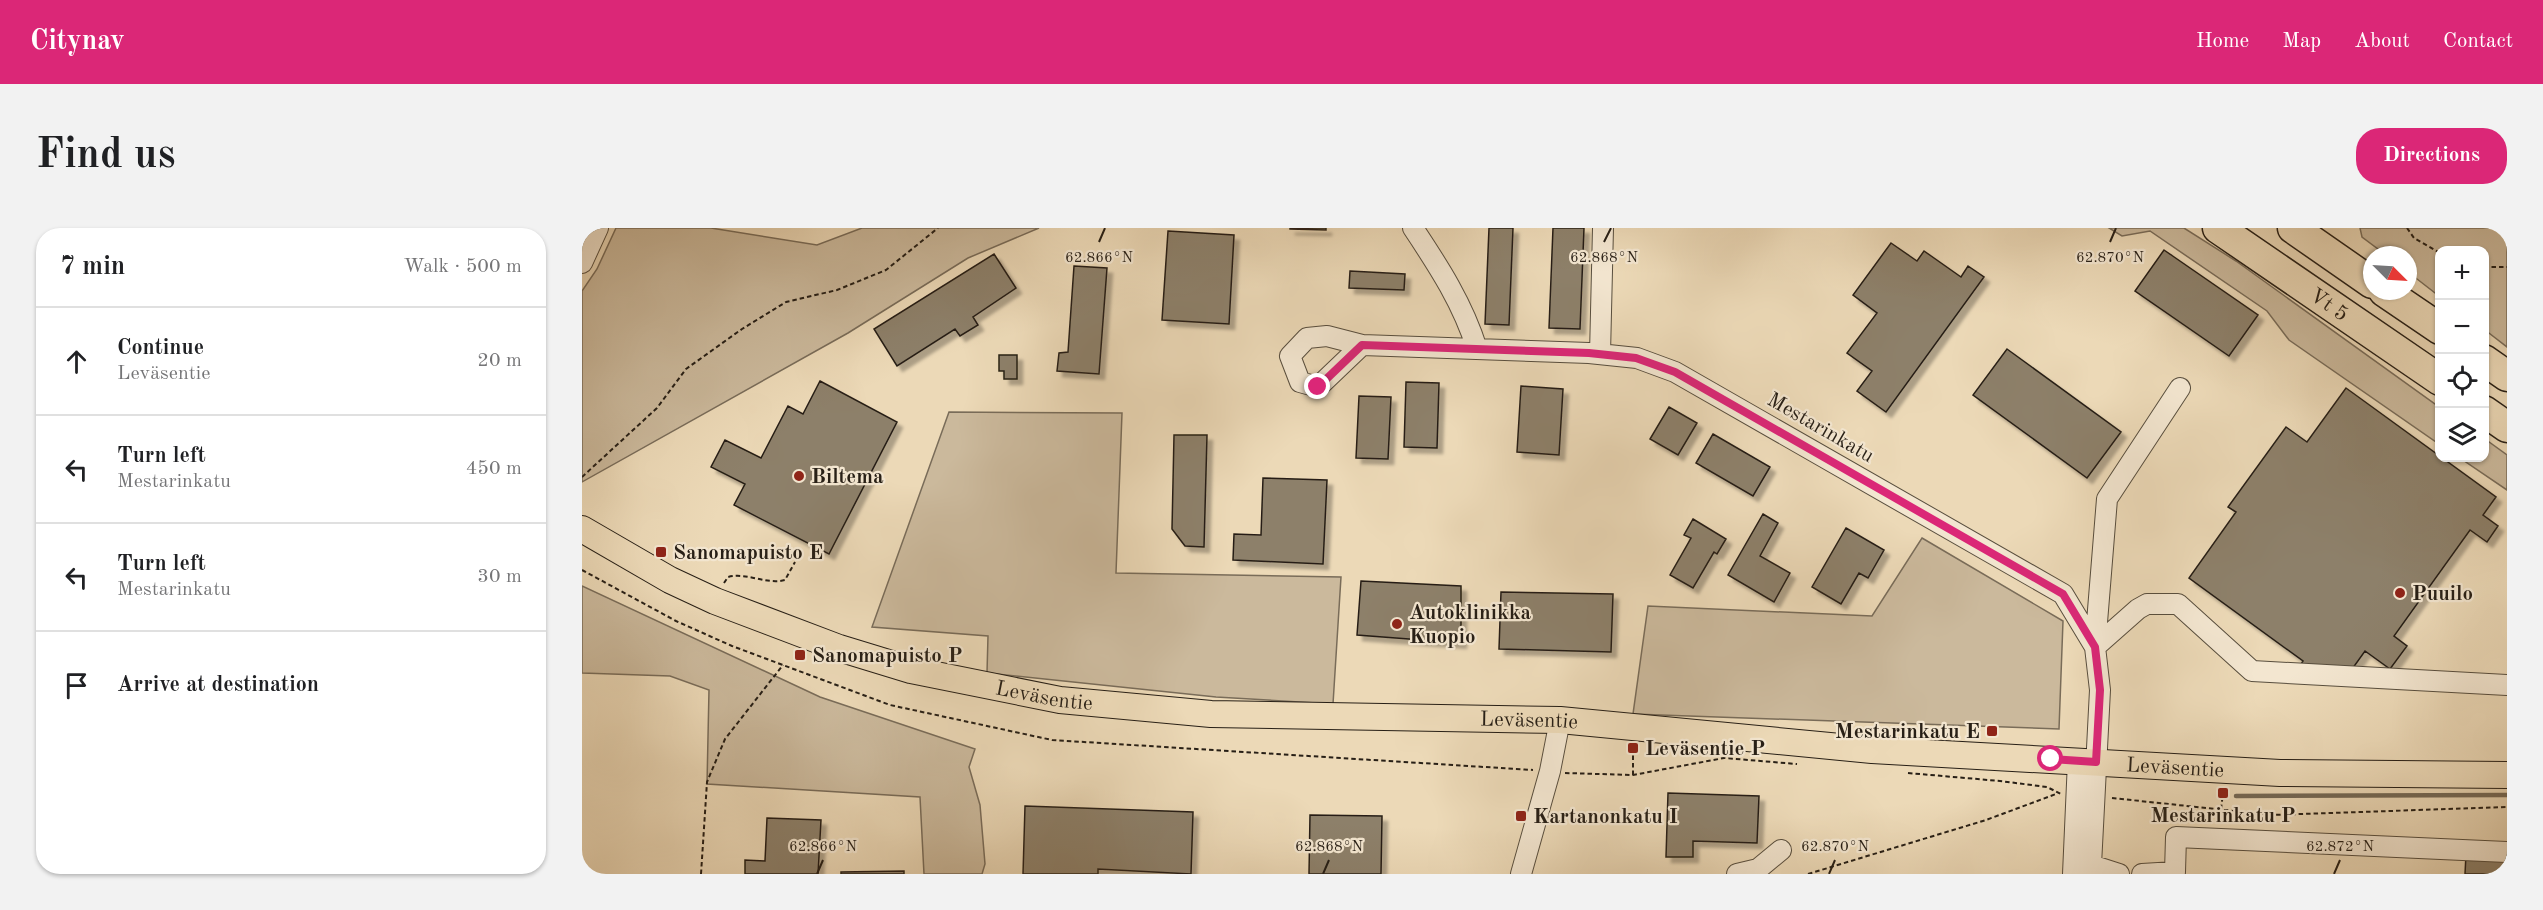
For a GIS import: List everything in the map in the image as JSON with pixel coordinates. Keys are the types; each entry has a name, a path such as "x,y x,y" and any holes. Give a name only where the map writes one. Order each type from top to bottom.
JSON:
{"highway":[{"name":"Vt 5","path":"2218,228 2435,377"},
{"name":"Vt 5","path":"2293,228 2363,277"},
{"path":"2397,300 2435,326"},
{"path":"2489,363 2507,376"},
{"path":"2489,414 2507,427"}],"main road":[{"name":"Leväsentie","path":"582,529 670,580 764,620 911,670 1060,700 1201,714 1560,720 1872,750 2280,773 2507,775"}],"street":[{"path":"582,263 598,228"},
{"path":"1413,228 1446,278 1467,318 1477,349"},
{"path":"1600,354 1603,228"},
{"name":"Mestarinkatu","path":"1362,345 1600,354 1636,358 1675,372 2063,594 2095,647 2100,690 2087,762 2085,796"},
{"path":"2095,647 2107,499 2180,388"},
{"path":"2095,647 2138,609 2147,604 2178,604 2252,671 2507,685"},
{"path":"1521,874 1550,771 1560,720"},
{"path":"2085,796 2088,869 2119,874"},
{"path":"2073,874 2085,796"},
{"path":"2142,874 2175,872 2176,837 2507,852"},
{"path":"1737,874 1758,869 1781,850"}],"path":[{"path":"582,477 657,408 686,369 742,329 786,302 837,290 886,270 938,228"},
{"path":"2407,228 2414,238 2435,251"},
{"path":"2489,267 2507,267"},
{"path":"722,586 728,577 737,574 778,582 785,580 795,562"},
{"path":"582,570 676,621 783,665 890,705 1053,741 1633,775 1724,758 1805,765"},
{"path":"701,874 707,782 725,739 783,665"},
{"path":"1633,748 1633,775"},
{"path":"1908,773 2047,787 2056,794"},
{"path":"2221,809 2223,793"},
{"path":"1808,874 1986,820 2056,794 2272,815 2507,807"}],"shaded area":[{"path":"616,228 711,228 817,245 862,228 1039,228 968,258 848,333 582,482 582,291 597,269"},
{"path":"2109,228 2184,228 2236,261 2435,404 2435,441 2289,340 2267,311 2150,231 2122,236"},
{"path":"2360,228 2507,228 2507,347 2489,333 2489,246 2435,246 2435,293 2417,279 2417,246 2374,246 2362,237"},
{"path":"949,412 1122,413 1116,573 1341,577 1333,704 1216,697 987,673 988,636 872,627"},
{"path":"2489,442 2507,455 2507,490 2466,462 2489,462"},
{"path":"1922,538 2063,621 2059,729 1633,714 1648,606 1872,616"},
{"path":"582,586 820,697 975,749 969,767 980,805 985,864 982,874 924,874 920,797 707,784 709,690 670,676 582,673"}],"building":[{"path":"1326,228 1326,230 1290,229"},
{"path":"1489,228 1513,228 1509,325 1485,324"},
{"path":"1553,228 1584,228 1580,329 1549,328"},
{"path":"1168,231 1234,235 1229,324 1162,320"},
{"path":"1891,243 1917,261 1924,251 1961,277 1968,266 1984,277 1886,412 1857,391 1872,371 1847,353 1877,313 1853,295"},
{"path":"2164,250 2258,315 2229,356 2135,291"},
{"path":"994,254 1016,288 973,317 978,325 960,336 955,329 897,366 874,329"},
{"path":"1074,266 1107,268 1099,374 1057,371 1059,353 1068,352"},
{"path":"1350,271 1405,274 1404,290 1349,288"},
{"path":"2007,349 2121,432 2087,478 1973,395"},
{"path":"999,355 1017,355 1017,379 1004,379 1004,371 999,371"},
{"name":"Biltema","path":"820,381 897,422 829,554 734,505 745,484 711,467 725,440 761,458 788,406 803,414"},
{"path":"1406,382 1439,383 1437,448 1404,447"},
{"path":"1521,386 1563,389 1559,455 1517,452"},
{"path":"2346,388 2435,453 2435,462 2448,462 2496,497 2483,515 2498,526 2487,542 2470,530 2394,636 2407,646 2390,669 2365,651 2350,672 2298,669 2303,661 2189,578 2236,512 2228,507 2286,427 2307,442"},
{"path":"1359,396 1391,397 1388,459 1356,458"},
{"path":"1669,407 1697,423 1678,455 1650,439"},
{"path":"1713,434 1770,467 1753,496 1696,463"},
{"path":"1174,435 1207,435 1204,547 1185,546 1172,529"},
{"path":"1263,478 1327,480 1323,564 1233,560 1234,534 1261,535"},
{"path":"1763,514 1778,523 1760,556 1790,573 1774,602 1728,575"},
{"path":"1693,519 1726,539 1717,554 1714,552 1693,588 1670,575 1691,538 1684,535"},
{"path":"1846,528 1884,550 1868,578 1859,573 1841,604 1812,587"},
{"path":"1361,581 1461,586 1461,643 1357,635"},
{"path":"1501,592 1613,594 1611,652 1499,649"},
{"path":"1668,793 1759,796 1757,843 1693,841 1693,857 1666,857"},
{"path":"1025,806 1193,812 1191,874 1098,869 1098,874 1023,874"},
{"path":"1310,815 1382,816 1381,874 1309,874"},
{"path":"767,818 821,820 818,874 745,874 745,860 765,861"},
{"path":"2466,854 2507,855 2507,874 2465,874"},
{"path":"904,871 904,874 841,874 841,872"}],"waterway":[{"path":"2236,796 2507,795"}],"place":[{"name":"Biltema","path":"799,476"},
{"name":"Sanomapuisto E","path":"661,552"},
{"name":"Puuilo","path":"2400,593"},
{"name":"Autoklinikka Kuopio","path":"1397,624"},
{"name":"Sanomapuisto P","path":"800,655"},
{"name":"Mestarinkatu E","path":"1992,731"},
{"name":"Leväsentie P","path":"1633,748"},
{"name":"Mestarinkatu P","path":"2223,793"},
{"name":"Kartanonkatu I","path":"1521,816"}],"route":[{"path":"1318,387 1362,345 1589,353 1636,358 1675,372 2063,594 2095,647 2100,690 2096,762 2051,759"}]}
